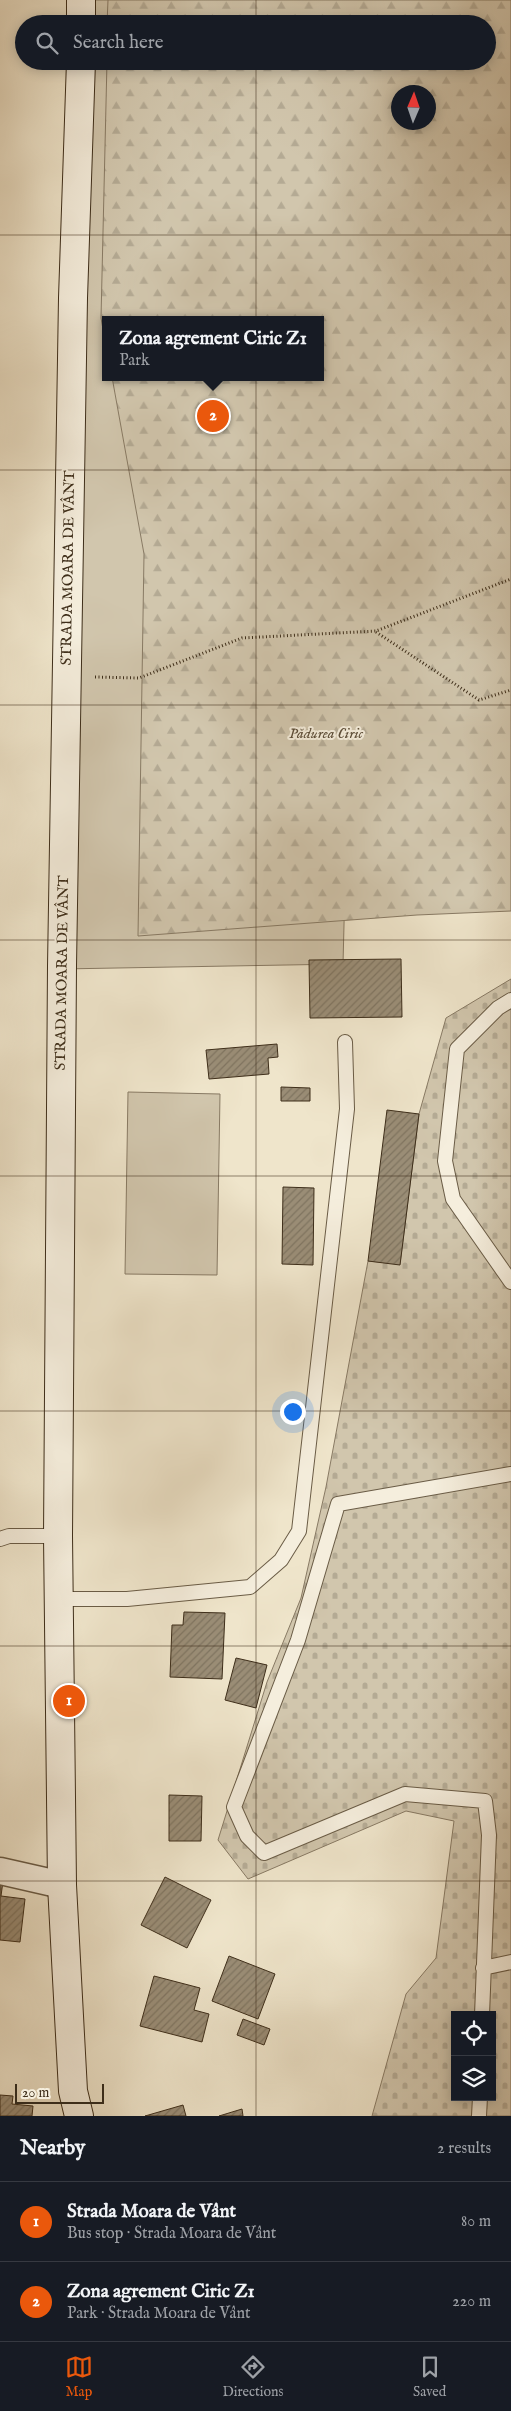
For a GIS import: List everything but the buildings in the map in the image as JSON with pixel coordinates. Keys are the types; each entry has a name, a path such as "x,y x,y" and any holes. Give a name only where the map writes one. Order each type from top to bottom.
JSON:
{"main road":[{"path":"81,15 82,0"},
{"name":"STRADA MOARA DE VÂNT","path":"79,2116 73,2090 62,1884 58,1536 62,966 73,298 81,70"}],"street":[{"path":"0,1871 62,1884"}],"lane":[{"path":"511,1000 498,1008 457,1049 445,1161 453,1199 511,1282"},
{"path":"58,1599 127,1599 250,1587 281,1560 299,1531 347,1109 345,1042"},
{"path":"482,2011 489,1835 485,1801 405,1794 264,1853 247,1836 234,1807 298,1640 338,1504 511,1474"},
{"path":"0,1539 9,1536 58,1536"},
{"path":"483,1968 511,1962"},
{"path":"479,2116 480,2101"}],"path":[{"path":"67,677 138,678 242,638 376,631 511,579"},
{"path":"376,631 479,700 511,690"}],"green space":[{"name":"Pădurea Ciric","path":"81,0 511,0 511,245 359,340 343,964 61,969 80,70 496,70 496,15 81,15"},
{"name":"Pădurea Ciric","path":"108,0 511,0 511,911 417,915 138,936 144,554 113,381 324,381 324,316 102,316 102,324 101,318 107,70 496,70 496,15 107,15"},
{"path":"511,979 511,2116 372,2116 406,1994 436,1958 454,1821 406,1811 248,1879 218,1840 267,1682 301,1598 326,1487 368,1261 400,1264 419,1114 446,1018"},
{"path":"128,1092 220,1094 217,1275 125,1274"}],"place":[{"name":"Zona agrement Ciric Z1","path":"213,416"},
{"name":"Strada Moara de Vânt","path":"69,1701"}]}
